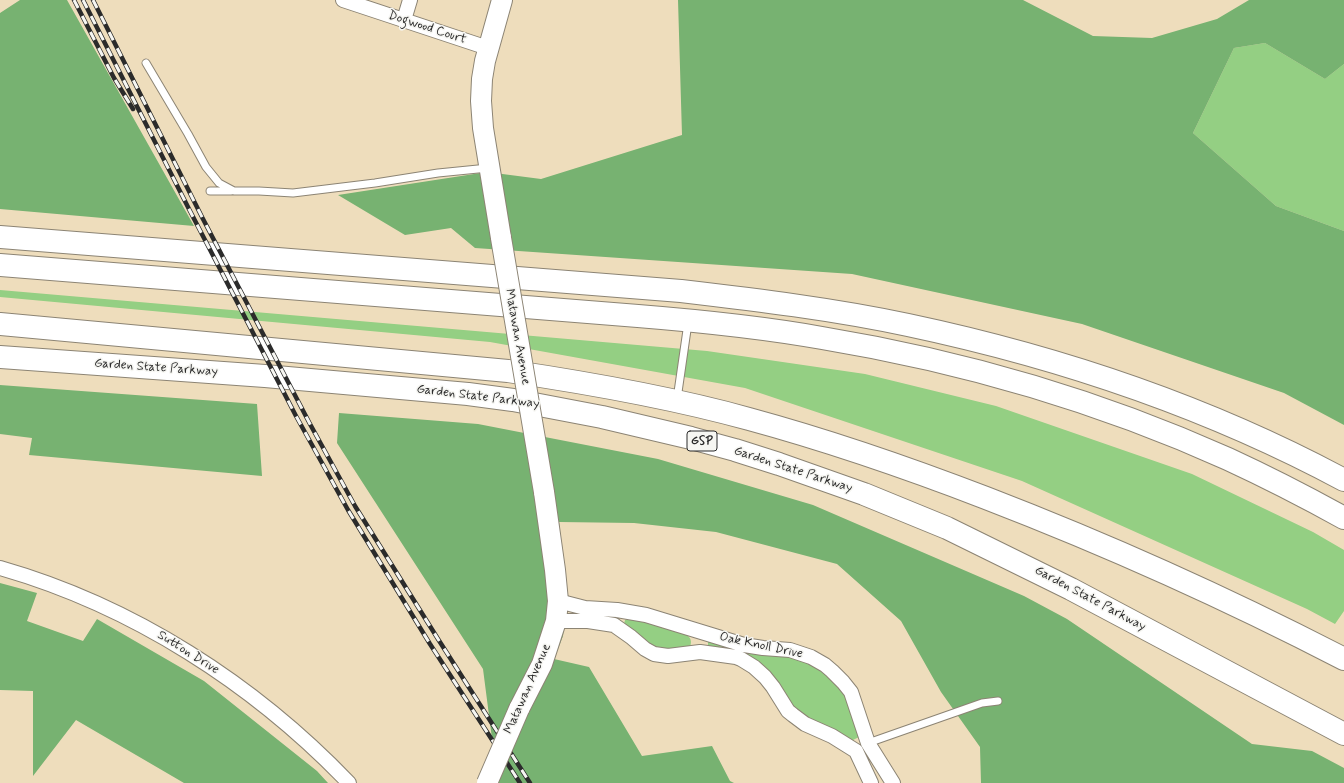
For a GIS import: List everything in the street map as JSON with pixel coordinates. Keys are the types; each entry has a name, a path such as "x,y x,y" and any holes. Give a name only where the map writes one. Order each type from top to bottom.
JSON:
{"highway":[{"path":"0,238 681,291 772,302 863,316 997,346 1127,386 1254,436 1344,480"},
{"path":"0,265 688,320 776,330 847,342 961,367 1022,384 1098,408 1185,440 1270,479 1344,518"},
{"path":"0,324 508,371 598,386 750,419 837,445 1006,506 1171,575 1344,659"},
{"name":"Garden State Parkway","path":"0,357 423,389 476,395 513,400 602,417 735,450 792,468 856,491 947,528 1064,586 1344,734"}],"street":[{"name":"Dogwood Court","path":"343,0 488,48"},
{"path":"404,20 410,0"},
{"name":"Matawan Avenue","path":"487,783 519,709 542,664 556,621 558,601 544,492 482,128 482,79 488,48 502,0"},
{"name":"Sutton Drive","path":"0,568 56,587 110,610 195,656 267,708 302,738 349,783"},
{"name":"Oak Knoll Drive","path":"558,601 584,608 617,610 646,615 701,633 750,646 790,650 811,657 825,665 844,682 851,692 868,742 893,783"},
{"path":"614,625 617,610"},
{"name":"Oak Knoll Drive","path":"556,621 588,621 614,625 631,637 644,649 654,654 668,656 700,652 742,659 765,677 788,711 793,715 805,724 832,736 856,750"},
{"name":"Oak Knoll Drive","path":"700,652 701,633"},
{"path":"868,742 856,750 871,783"}],"lane":[{"path":"146,63 206,167 220,183 234,191"},
{"path":"210,191 293,193 375,183 438,173 489,168"},
{"path":"677,402 688,320"},
{"path":"868,742 982,703 998,701"}],"green space":[{"path":"20,0 67,0 194,226 0,209 0,13"},
{"path":"678,0 1023,0 1093,36 1152,38 1217,19 1249,0 1344,0 1344,64 1325,79 1265,43 1234,48 1193,133 1276,206 1344,231 1344,425 1284,393 1082,324 852,274 475,248 451,228 405,235 338,195 487,172 541,179 682,135"},
{"path":"1265,43 1325,79 1344,64 1344,231 1276,206 1193,133 1234,48"},
{"path":"0,290 707,351 865,374 996,406 1192,474 1313,532 1344,550 1344,611 1335,624 1307,609 1022,481 745,388 490,342 0,297"},
{"path":"0,385 257,404 262,476 29,455 32,438 0,434"},
{"path":"339,413 478,424 658,459 813,505 1024,596 1067,619 1252,744 1312,751 1344,768 1344,783 981,783 980,747 941,692 901,621 837,564 716,532 634,523 559,522 567,593 563,636 554,659 589,667 642,756 712,746 730,781 734,783 480,783 494,754 483,669 337,443"},
{"path":"0,583 37,593 27,621 83,641 97,619 204,681 317,771 328,783 184,783 76,720 33,776 33,691 0,690"},
{"path":"631,617 686,634 691,640 690,647 657,650 624,624 625,620"},
{"path":"712,641 796,657 826,673 845,696 860,734 859,737 853,740 849,739 797,714 776,679 708,648 708,642"}],"railway":[{"path":"74,0 114,78 133,109"},
{"path":"83,0 296,416 348,510 430,644 520,783"},
{"path":"93,0 203,219 310,424 355,506 530,783"}]}
